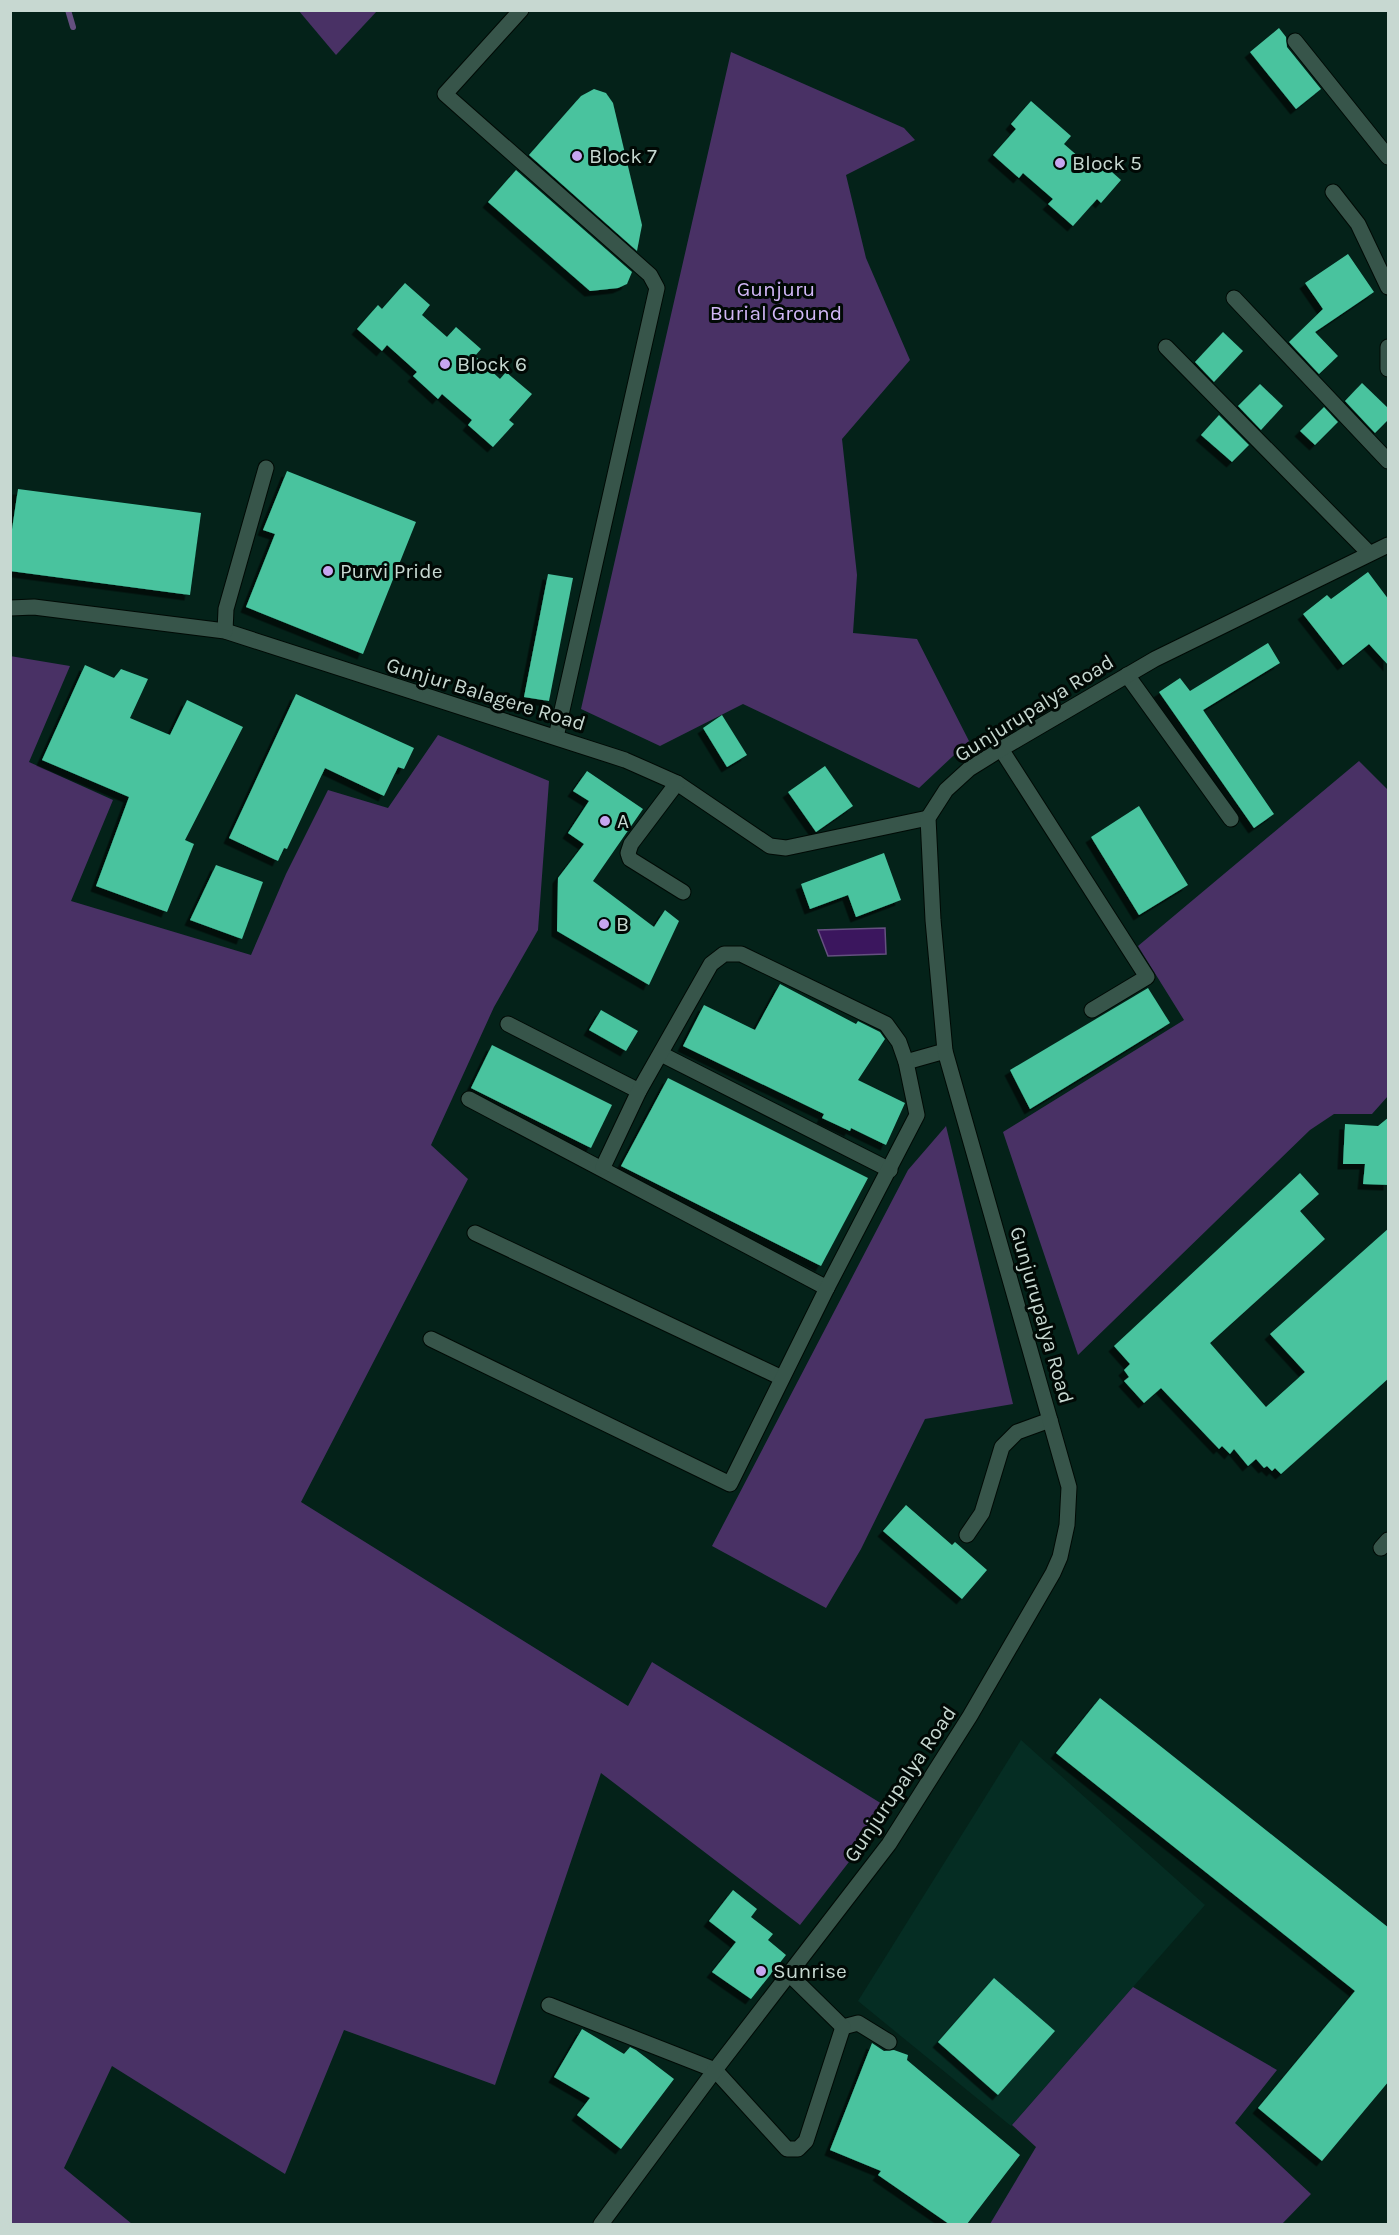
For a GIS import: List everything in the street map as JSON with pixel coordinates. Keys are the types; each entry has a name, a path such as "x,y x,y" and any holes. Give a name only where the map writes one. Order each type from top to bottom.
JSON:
{"street":[{"path":"521,10 445,94 650,275 657,288 556,737"},
{"path":"1295,41 1389,157"},
{"path":"1333,192 1358,224 1389,287"},
{"path":"1234,298 1389,461"},
{"path":"1166,347 1369,553"},
{"path":"1389,347 1389,369"},
{"path":"225,631 226,609 266,468"},
{"name":"Gunjurupalya Road","path":"602,2224 715,2070 889,1844 970,1716 1060,1557 1067,1525 1069,1487 945,1051 933,920 928,818 946,790 969,768 1001,749 1126,675 1389,545"},
{"name":"Gunjur Balagere Road","path":"10,608 34,608 225,631 625,760 676,783 770,846 786,848 928,818"},
{"path":"1126,675 1231,819"},
{"path":"1001,749 1147,977 1092,1010"},
{"path":"676,783 631,844 628,853 630,859 683,892"},
{"path":"430,1339 730,1484 827,1288 917,1115 906,1062 899,1042 886,1024 741,954 724,954 711,963 639,1091 603,1167"},
{"path":"508,1024 639,1091"},
{"path":"906,1062 945,1051"},
{"path":"661,1054 890,1170"},
{"path":"469,1099 603,1167 827,1288"},
{"path":"475,1233 782,1378"},
{"path":"967,1535 982,1513 1002,1447 1017,1432 1050,1420"},
{"path":"789,1974 843,2027"},
{"path":"549,2005 715,2070 787,2149 798,2149 806,2141 843,2027"},
{"path":"843,2027 858,2023 889,2042"}],"shaded area":[{"path":"885,928 886,954 828,956 818,930"},
{"path":"1021,1740 1205,1905 1011,2126 858,2001"}],"green space":[{"path":"299,11 377,11 336,55"},
{"name":"Gunjuru Burial Ground","path":"731,52 904,128 915,140 846,175 866,258 910,360 842,439 857,575 853,633 917,639 969,741 919,788 743,704 660,746 581,709"},
{"path":"10,656 70,666 29,762 113,800 71,901 251,955 286,874 328,790 388,808 438,735 549,781 538,930 494,1007 431,1145 468,1179 301,1502 628,1706 652,1662 887,1807 873,1831 800,1925 601,1773 495,2085 344,2030 285,2174 112,2066 64,2168 132,2224 11,2224"},
{"path":"1359,761 1388,790 1388,1096 1372,1114 1334,1114 1310,1130 1078,1355 1003,1132 1184,1020 1138,946"},
{"path":"946,1126 1013,1404 925,1419 861,1549 826,1608 712,1546 908,1170"},
{"path":"1133,1987 1277,2070 1235,2123 1311,2194 1282,2224 990,2224 1036,2147 1012,2125"}],"building":[{"path":"1279,28 1286,37 1287,47 1321,89 1296,109 1250,52"},
{"path":"594,89 606,93 613,103 642,225 637,251 529,155 581,96"},
{"name":"Block 5","path":"1031,101 1071,136 1064,144 1088,165 1095,157 1121,180 1101,203 1097,199 1073,226 1048,204 1053,199 1023,173 1019,178 993,155 1016,129 1011,124"},
{"path":"516,170 632,272 627,284 618,288 590,291 488,202"},
{"path":"1348,254 1374,292 1315,332 1338,356 1319,374 1289,342 1323,309 1305,283"},
{"name":"Block 6","path":"405,283 430,305 422,315 447,337 456,327 481,349 475,356 500,379 506,372 532,394 509,420 514,424 493,447 468,425 472,420 442,394 438,399 413,376 417,372 387,345 382,351 357,329 378,305 382,309"},
{"path":"1223,332 1243,351 1214,382 1195,362"},
{"path":"1362,383 1389,409 1389,419 1375,433 1345,401"},
{"path":"1260,384 1283,406 1261,430 1238,406"},
{"path":"1324,407 1338,422 1315,445 1300,431"},
{"path":"1219,415 1249,445 1232,462 1201,435"},
{"name":"Purvi Pride","path":"287,471 416,522 363,654 246,607 275,534 263,530"},
{"path":"18,489 201,513 190,595 10,571 10,543"},
{"path":"1368,572 1389,600 1389,666 1369,644 1343,665 1303,614 1327,595 1331,599"},
{"path":"548,574 573,578 549,701 524,697"},
{"path":"1268,643 1280,663 1203,710 1274,814 1254,828 1159,692 1180,678 1190,691"},
{"path":"85,665 114,678 121,669 148,679 130,718 170,735 187,700 243,727 185,840 194,844 167,912 96,886 129,797 42,760"},
{"path":"296,694 414,748 404,769 398,767 384,796 325,768 287,849 284,848 278,861 229,838"},
{"path":"722,715 747,755 727,767 703,728"},
{"path":"825,766 853,806 816,832 788,792"},
{"name":"B","path":"587,771 643,809 593,881 654,927 665,910 679,921 649,985 557,931 558,878 584,844 568,833 589,801 573,791"},
{"path":"1139,806 1188,885 1139,915 1091,837"},
{"path":"884,853 901,900 856,917 848,895 810,909 801,884"},
{"path":"216,865 263,882 242,939 190,920"},
{"path":"780,984 856,1024 858,1021 880,1032 885,1039 858,1080 905,1103 886,1145 851,1128 850,1131 822,1118 824,1114 683,1046 704,1005 755,1030"},
{"path":"1148,988 1170,1023 1030,1109 1010,1070"},
{"path":"601,1010 638,1031 626,1051 589,1030"},
{"path":"492,1045 612,1105 591,1148 471,1088"},
{"path":"668,1078 868,1178 821,1266 621,1166"},
{"path":"1389,1117 1389,1185 1363,1184 1365,1164 1343,1164 1345,1124 1378,1126"},
{"path":"1300,1173 1319,1194 1300,1211 1325,1239 1210,1343 1266,1407 1305,1372 1270,1334 1389,1228 1389,1378 1281,1474 1275,1468 1272,1471 1267,1466 1264,1468 1256,1459 1248,1466 1234,1449 1230,1454 1222,1446 1219,1449 1161,1388 1144,1403 1124,1381 1129,1377 1124,1370 1130,1364 1114,1346"},
{"path":"906,1505 952,1545 955,1542 987,1570 962,1599 883,1531"},
{"path":"1100,1698 1389,1928 1389,2081 1322,2161 1258,2108 1355,1991 1056,1753"},
{"path":"733,1890 757,1909 751,1917 773,1934 768,1940 786,1955 751,1999 712,1972 736,1942 709,1921"},
{"path":"994,1978 1055,2031 998,2095 938,2042"},
{"path":"582,2029 624,2054 630,2047 636,2050 674,2079 621,2149 577,2115 590,2098 554,2077"},
{"path":"872,2043 884,2051 894,2050 908,2055 907,2060 1020,2155 967,2224 949,2224 878,2175 881,2171 830,2150"}],"waterway":[{"path":"68,10 73,27"}],"place":[{"name":"Block 7","path":"577,156"},
{"name":"Block 5","path":"1060,163"},
{"name":"Block 6","path":"445,364"},
{"name":"Purvi Pride","path":"328,571"},
{"name":"A","path":"605,821"},
{"name":"B","path":"604,924"},
{"name":"Sunrise","path":"761,1971"}]}
